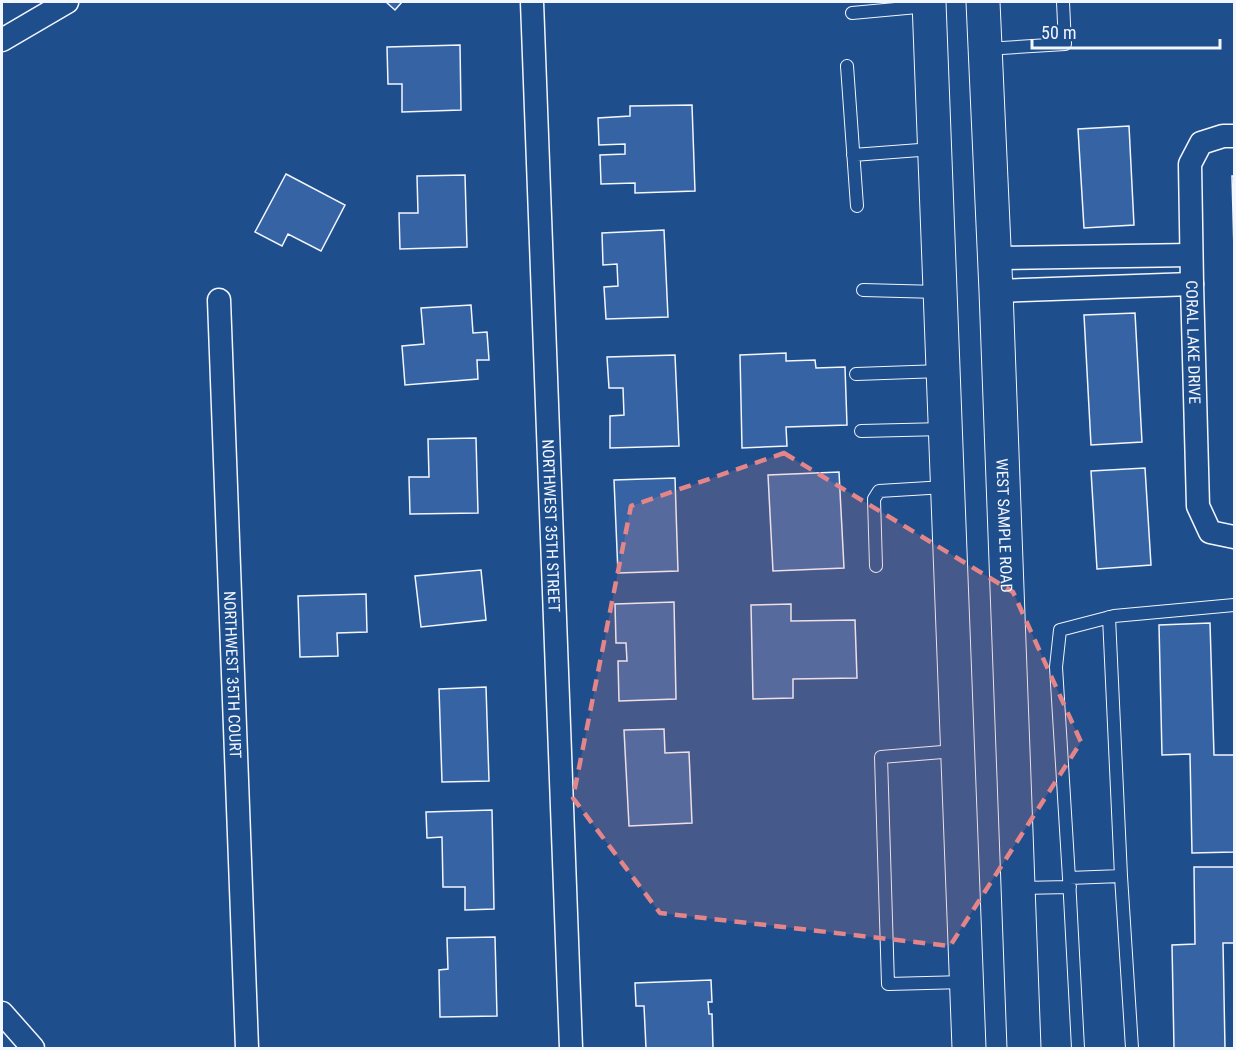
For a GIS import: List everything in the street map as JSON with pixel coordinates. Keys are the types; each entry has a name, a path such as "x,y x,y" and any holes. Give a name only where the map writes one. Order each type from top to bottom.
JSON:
{"main road":[{"name":"WEST SAMPLE ROAD","path":"983,2 1024,1048"},
{"path":"929,4 969,1048"}],"street":[{"path":"2,40 67,2"},
{"name":"NORTHWEST 35TH STREET","path":"532,2 571,1048"},
{"path":"1192,284 1190,164 1201,143 1223,136 1234,136"},
{"path":"994,258 1191,255"},
{"name":"CORAL LAKE DRIVE","path":"996,291 1192,284 1198,506 1210,532 1234,537"},
{"name":"NORTHWEST 35TH COURT","path":"219,300 247,1048"},
{"path":"2,1013 33,1048"}],"lane":[{"path":"986,49 1065,44 1063,2"},
{"path":"852,13 929,4"},
{"path":"847,66 857,206"},
{"path":"853,155 934,149"},
{"path":"863,290 939,292"},
{"path":"856,374 942,371"},
{"path":"861,431 945,429"},
{"path":"876,566 874,500 879,491 946,487"},
{"path":"1078,1048 1056,667 1060,630 1110,617 1234,605"},
{"path":"1110,617 1120,876 1132,1048"},
{"path":"957,751 881,757 888,984 967,982"},
{"path":"1018,888 1120,876"}],"highlighted area":[{"path":"784,453 1013,592 1081,742 950,946 660,913 573,798 631,506"}],"building":[{"path":"386,2 402,2 395,10"},
{"path":"460,45 461,110 402,112 402,84 388,84 387,47"},
{"path":"692,105 695,191 635,193 635,183 601,184 600,155 625,154 625,144 599,145 598,118 630,116 630,106"},
{"path":"1129,126 1134,225 1084,228 1078,129"},
{"path":"286,174 345,205 321,251 288,234 282,246 255,232"},
{"path":"465,175 467,247 400,249 399,213 418,213 417,176"},
{"path":"1232,176 1234,176 1234,250"},
{"path":"664,230 668,317 606,319 604,287 618,286 617,264 603,265 602,233"},
{"path":"471,305 473,333 487,332 489,360 477,360 478,379 405,385 402,346 424,344 421,308"},
{"path":"1135,313 1142,442 1091,445 1084,315"},
{"path":"786,353 786,361 815,360 816,368 845,367 847,425 786,427 787,446 742,448 740,355"},
{"path":"675,355 679,446 610,448 610,416 624,415 623,388 609,388 607,357"},
{"path":"476,438 478,513 410,514 409,477 429,477 428,439"},
{"path":"1145,468 1151,565 1097,569 1091,471"},
{"path":"839,472 844,568 773,571 768,475"},
{"path":"675,478 678,571 618,573 614,480"},
{"path":"481,570 486,620 421,627 415,576"},
{"path":"366,594 367,632 337,633 338,656 300,657 298,596"},
{"path":"674,602 676,699 619,701 618,661 627,661 626,643 616,643 615,604"},
{"path":"791,604 791,621 855,620 857,678 793,679 793,698 753,699 751,605"},
{"path":"1210,623 1214,755 1234,755 1234,852 1192,853 1190,754 1162,755 1159,625"},
{"path":"486,687 489,781 442,782 439,689"},
{"path":"664,729 665,753 689,752 692,823 629,826 624,730"},
{"path":"492,810 494,909 465,910 465,887 443,887 442,837 427,838 426,812"},
{"path":"1194,867 1234,867 1234,943 1223,943 1225,1048 1174,1048 1172,945 1195,944"},
{"path":"495,937 497,1016 440,1017 439,970 448,969 447,938"},
{"path":"711,980 712,1002 708,1002 709,1014 712,1014 713,1048 646,1048 644,1006 636,1006 635,983"}]}
